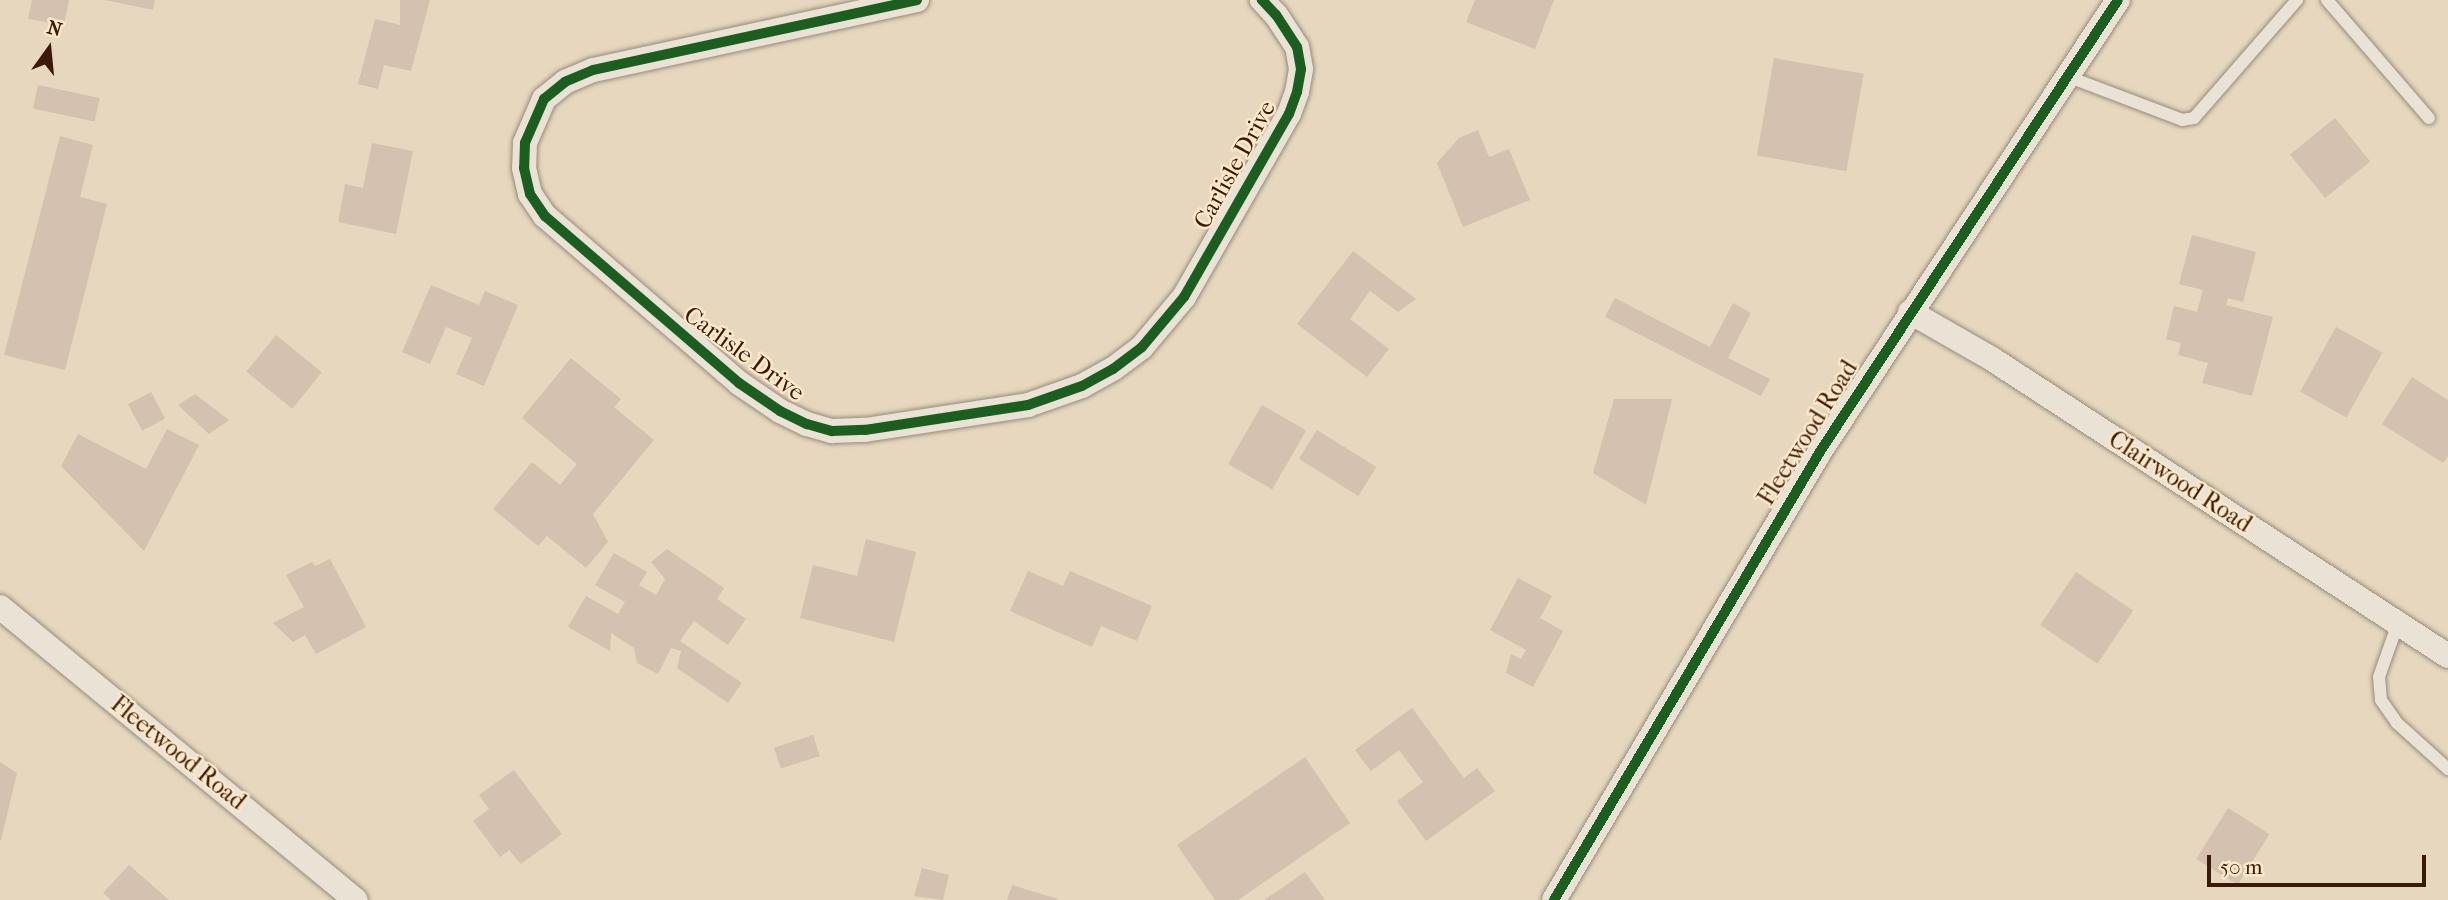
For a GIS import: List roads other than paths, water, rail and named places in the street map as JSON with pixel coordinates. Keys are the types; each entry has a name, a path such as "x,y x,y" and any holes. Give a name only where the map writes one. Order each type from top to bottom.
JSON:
{"street":[{"name":"Carlisle Drive","path":"917,0 883,3 593,70 565,82 544,99 525,143 524,168 530,194 545,216 739,383 780,411 807,424 832,431 865,430 1028,405 1082,386 1113,369 1142,347 1184,297 1283,125 1297,92 1301,69 1297,47 1276,15 1262,0"},
{"name":"Fleetwood Road","path":"1554,900 1608,803 1814,461 1910,312 2119,0"},
{"name":"Clairwood Road","path":"1910,312 1992,359 2448,656"},
{"name":"Fleetwood Road","path":"0,607 356,900"}],"lane":[{"path":"2069,77 2182,120 2194,118 2297,0"},
{"path":"2327,0 2429,118"},
{"path":"2398,623 2379,677 2381,699 2397,723 2448,769"}]}
